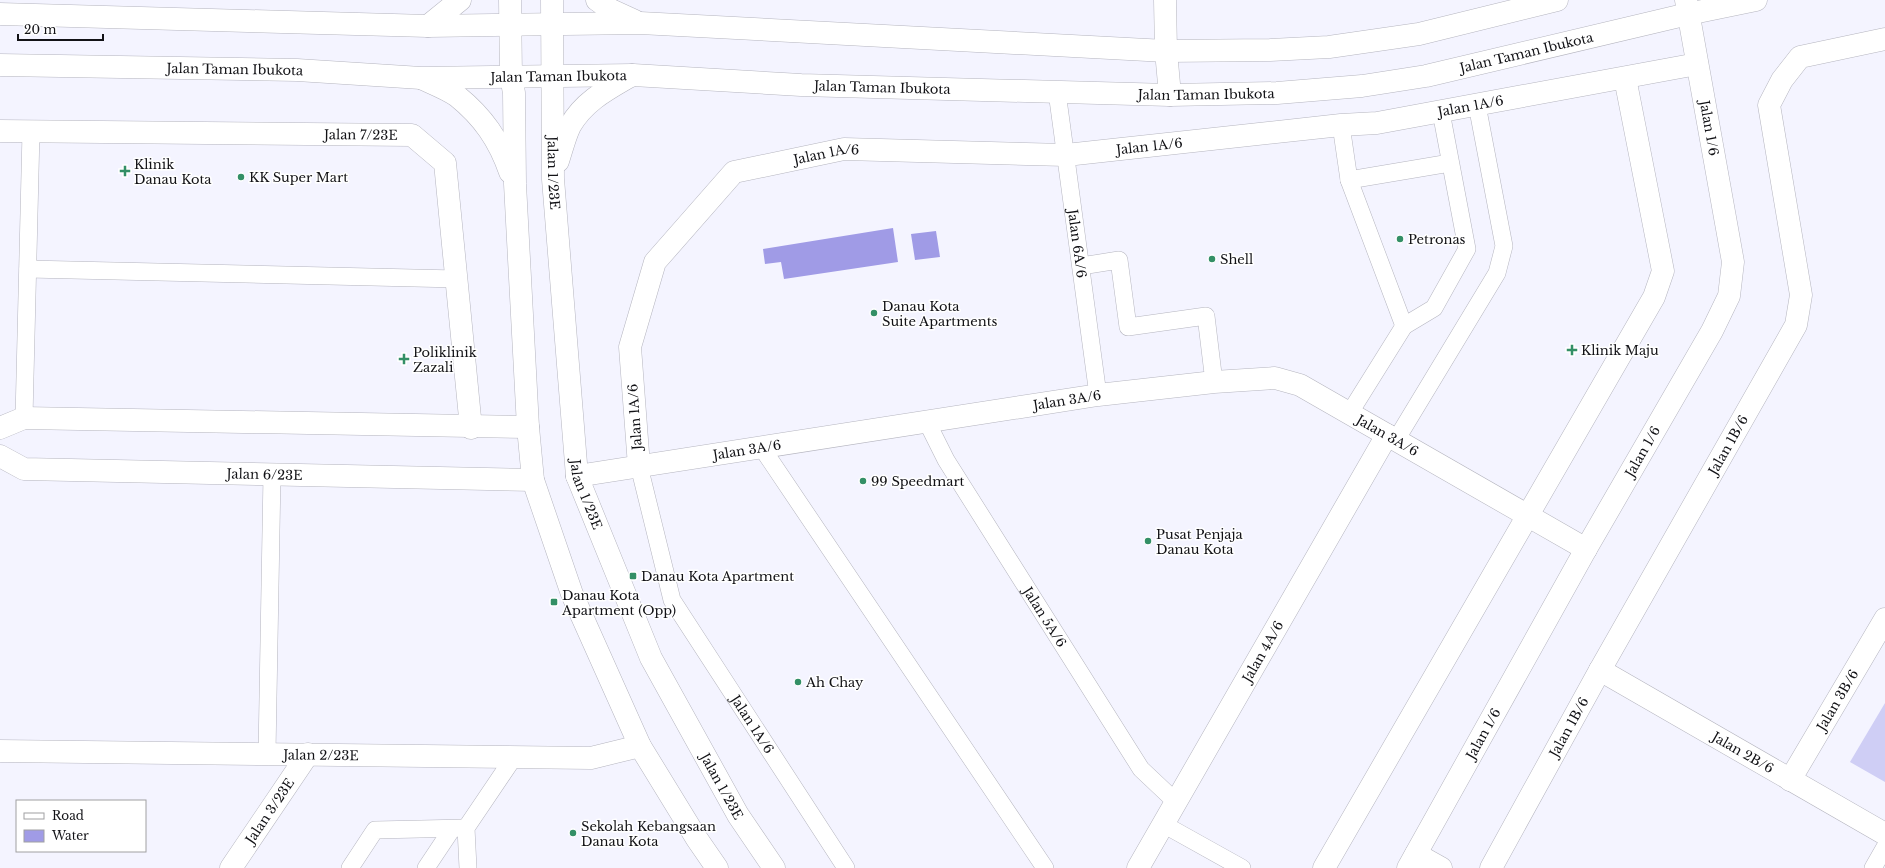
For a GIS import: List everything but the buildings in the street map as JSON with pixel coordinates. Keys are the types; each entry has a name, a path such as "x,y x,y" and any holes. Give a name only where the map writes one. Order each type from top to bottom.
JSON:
{"street":[{"path":"428,26 460,0"},
{"path":"510,0 510,76 514,93 514,184 528,428 533,480 572,594 640,746 697,839 717,868"},
{"name":"Jalan 1/23E","path":"552,0 553,179 577,476 650,658 738,815 774,868"},
{"path":"596,0 624,18 640,23"},
{"path":"1165,0 1166,51 1170,95"},
{"path":"0,14 428,26 640,23 1166,51 1270,50 1329,47 1419,34 1557,0"},
{"name":"Jalan Taman Ibukota","path":"0,64 297,70 421,78 633,75 801,85 1170,95 1277,93 1377,84 1426,76 1687,7 1756,0"},
{"name":"Jalan 1/6","path":"1412,861 1586,549 1712,331 1729,296 1733,262 1687,7"},
{"name":"Jalan 1B/6","path":"1491,868 1600,670 1796,325 1801,295 1769,105 1782,80 1800,57 1875,41"},
{"name":"Jalan 1A/6","path":"639,466 630,347 655,262 734,172 844,149 1066,155 1341,125 1377,123 1697,64"},
{"path":"553,179 570,126 583,107 598,95 633,75"},
{"path":"421,78 456,96 475,113 492,132 502,149 514,184"},
{"path":"1324,868 1654,297 1662,270 1625,78"},
{"name":"Jalan 7/23E","path":"0,131 412,135 445,163 471,428"},
{"name":"Jalan 3A/6","path":"577,476 1098,395 1214,382 1274,378 1300,385 1586,549"},
{"path":"0,428 24,418 528,428"},
{"name":"Jalan 4A/6","path":"1138,868 1392,438"},
{"name":"Jalan 6/23E","path":"0,456 24,469 533,480"},
{"name":"Jalan 3B/6","path":"1790,780 1885,620"},
{"name":"Jalan 2B/6","path":"1600,670 1885,834"},
{"name":"Jalan 2/23E","path":"0,750 591,758 640,746"},
{"name":"Jalan 3/23E","path":"231,868 308,754"},
{"path":"1412,861 1441,868"}],"lane":[{"name":"Jalan 6A/6","path":"1057,92 1098,395"},
{"path":"1392,438 1497,272 1504,246 1477,105"},
{"path":"1350,414 1404,326 1434,308 1467,249 1441,112"},
{"path":"1341,125 1349,180 1404,326"},
{"path":"24,418 31,132"},
{"path":"1349,180 1450,164"},
{"path":"1081,266 1119,260 1128,327 1206,316 1214,382"},
{"path":"28,269 457,279"},
{"name":"Jalan 5A/6","path":"926,422 946,460 1141,769 1176,802"},
{"path":"762,448 1045,868"},
{"name":"Jalan 1A/6","path":"639,466 672,600 846,868"},
{"path":"268,753 272,475"},
{"path":"426,868 459,829 514,757"},
{"path":"1163,824 1242,868"},
{"path":"350,868 375,830 459,829"},
{"path":"459,829 468,868"},
{"path":"1873,868 1885,847"}],"shaded area":[{"path":"1885,703 1885,782 1850,762"}],"water":[{"path":"893,228 898,262 784,279 781,262 765,264 763,249"},
{"path":"936,231 940,257 915,260 911,234"}],"place":[{"name":"Klinik Danau Kota","path":"125,171"},
{"name":"KK Super Mart","path":"241,177"},
{"name":"Petronas","path":"1400,239"},
{"name":"Shell","path":"1212,259"},
{"name":"Danau Kota Suite Apartments","path":"874,313"},
{"name":"Klinik Maju","path":"1572,350"},
{"name":"Poliklinik Zazali","path":"404,359"},
{"name":"99 Speedmart","path":"863,481"},
{"name":"Pusat Penjaja Danau Kota","path":"1148,541"},
{"name":"Danau Kota Apartment","path":"633,576"},
{"name":"Danau Kota Apartment (Opp)","path":"554,602"},
{"name":"Ah Chay","path":"798,682"},
{"name":"Sekolah Kebangsaan Danau Kota","path":"573,833"}]}
